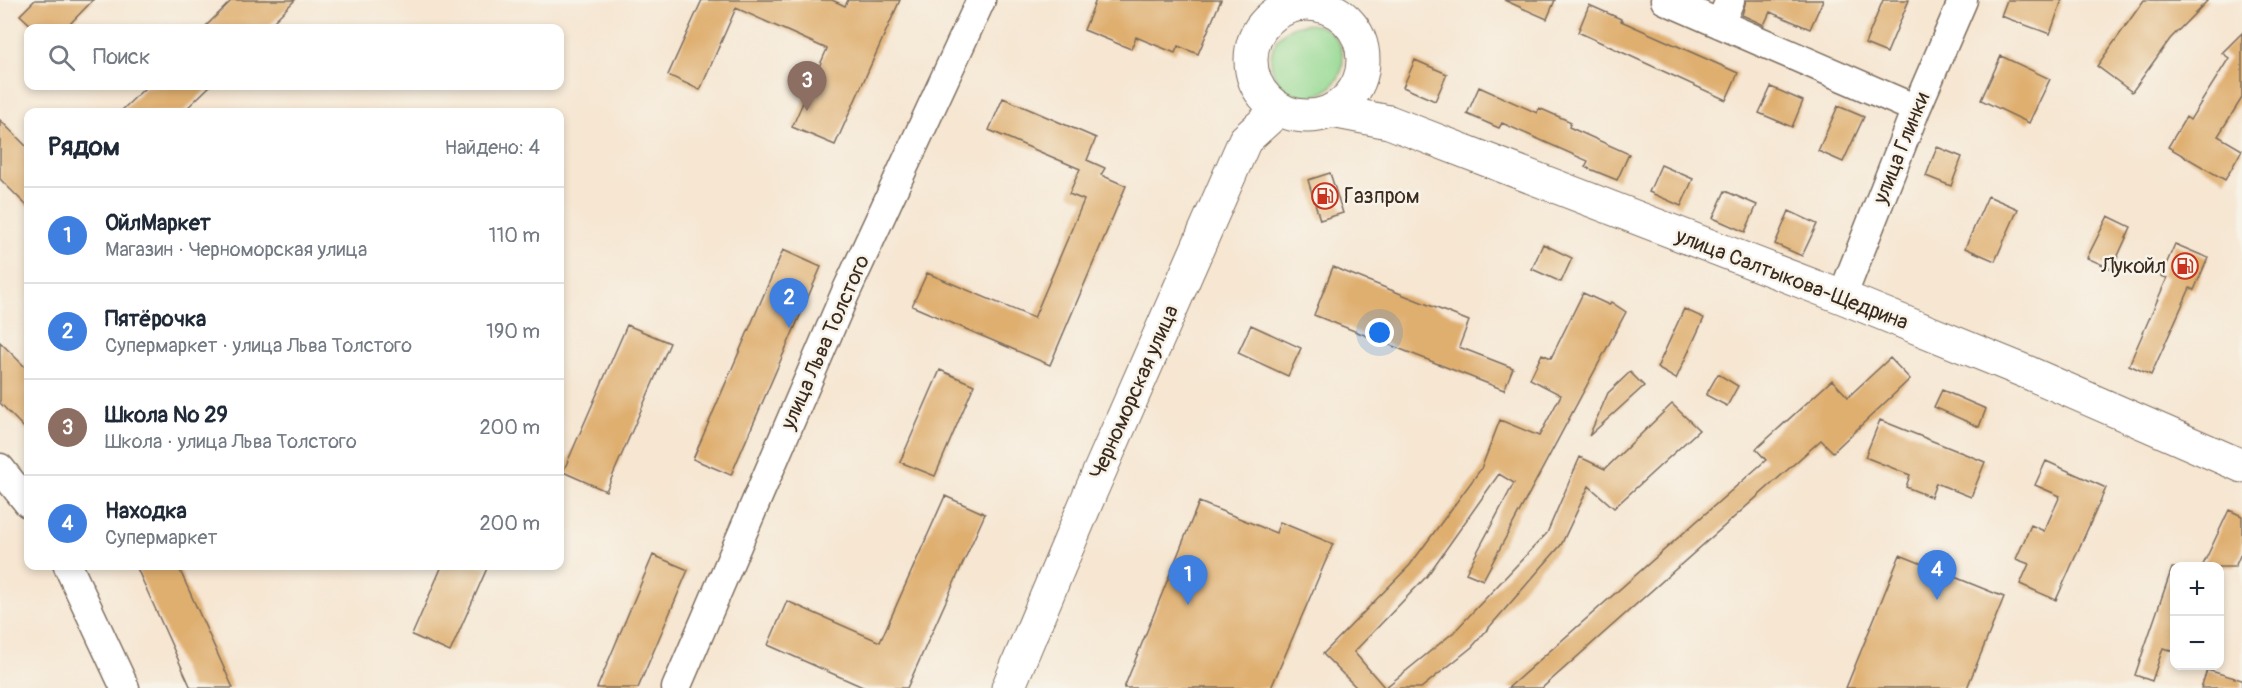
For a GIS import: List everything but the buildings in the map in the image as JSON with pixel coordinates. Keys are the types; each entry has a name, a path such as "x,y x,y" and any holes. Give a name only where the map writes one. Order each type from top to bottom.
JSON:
{"main road":[{"path":"1245,140 1251,61 1253,43 1262,27 1280,7 1308,3 1339,7 1361,41 1364,58 1362,75 1356,90 1332,111 1314,116 1296,115 1278,108 1264,96 1254,80 1251,61"},
{"path":"1362,75 1389,122"},
{"name":"Черноморская улица","path":"1008,688 1113,438 1245,140 1278,108"},
{"name":"улица Салтыкова-Щедрина","path":"1332,111 1389,122 1842,297 2029,373 2242,466"}],"street":[{"name":"улица Льва Толстого","path":"676,688 845,294 981,0"},
{"path":"1665,0 1725,12 1916,109"},
{"name":"улица Глинки","path":"1842,297 1916,109 1963,0"},
{"path":"0,468 24,498"},
{"path":"70,570 125,688"}],"green space":[{"path":"1314,24 1333,34 1341,46 1343,60 1341,74 1333,86 1321,94 1300,96 1281,86 1273,74 1271,53 1281,34 1293,26"}],"place":[{"name":"Школа № 29","path":"807,111"},
{"name":"Газпром","path":"1325,196"},
{"name":"Лукойл","path":"2185,266"},
{"name":"Пятёрочка","path":"789,328"},
{"name":"Находка","path":"1937,600"},
{"name":"ОйлМаркет","path":"1188,605"}]}
